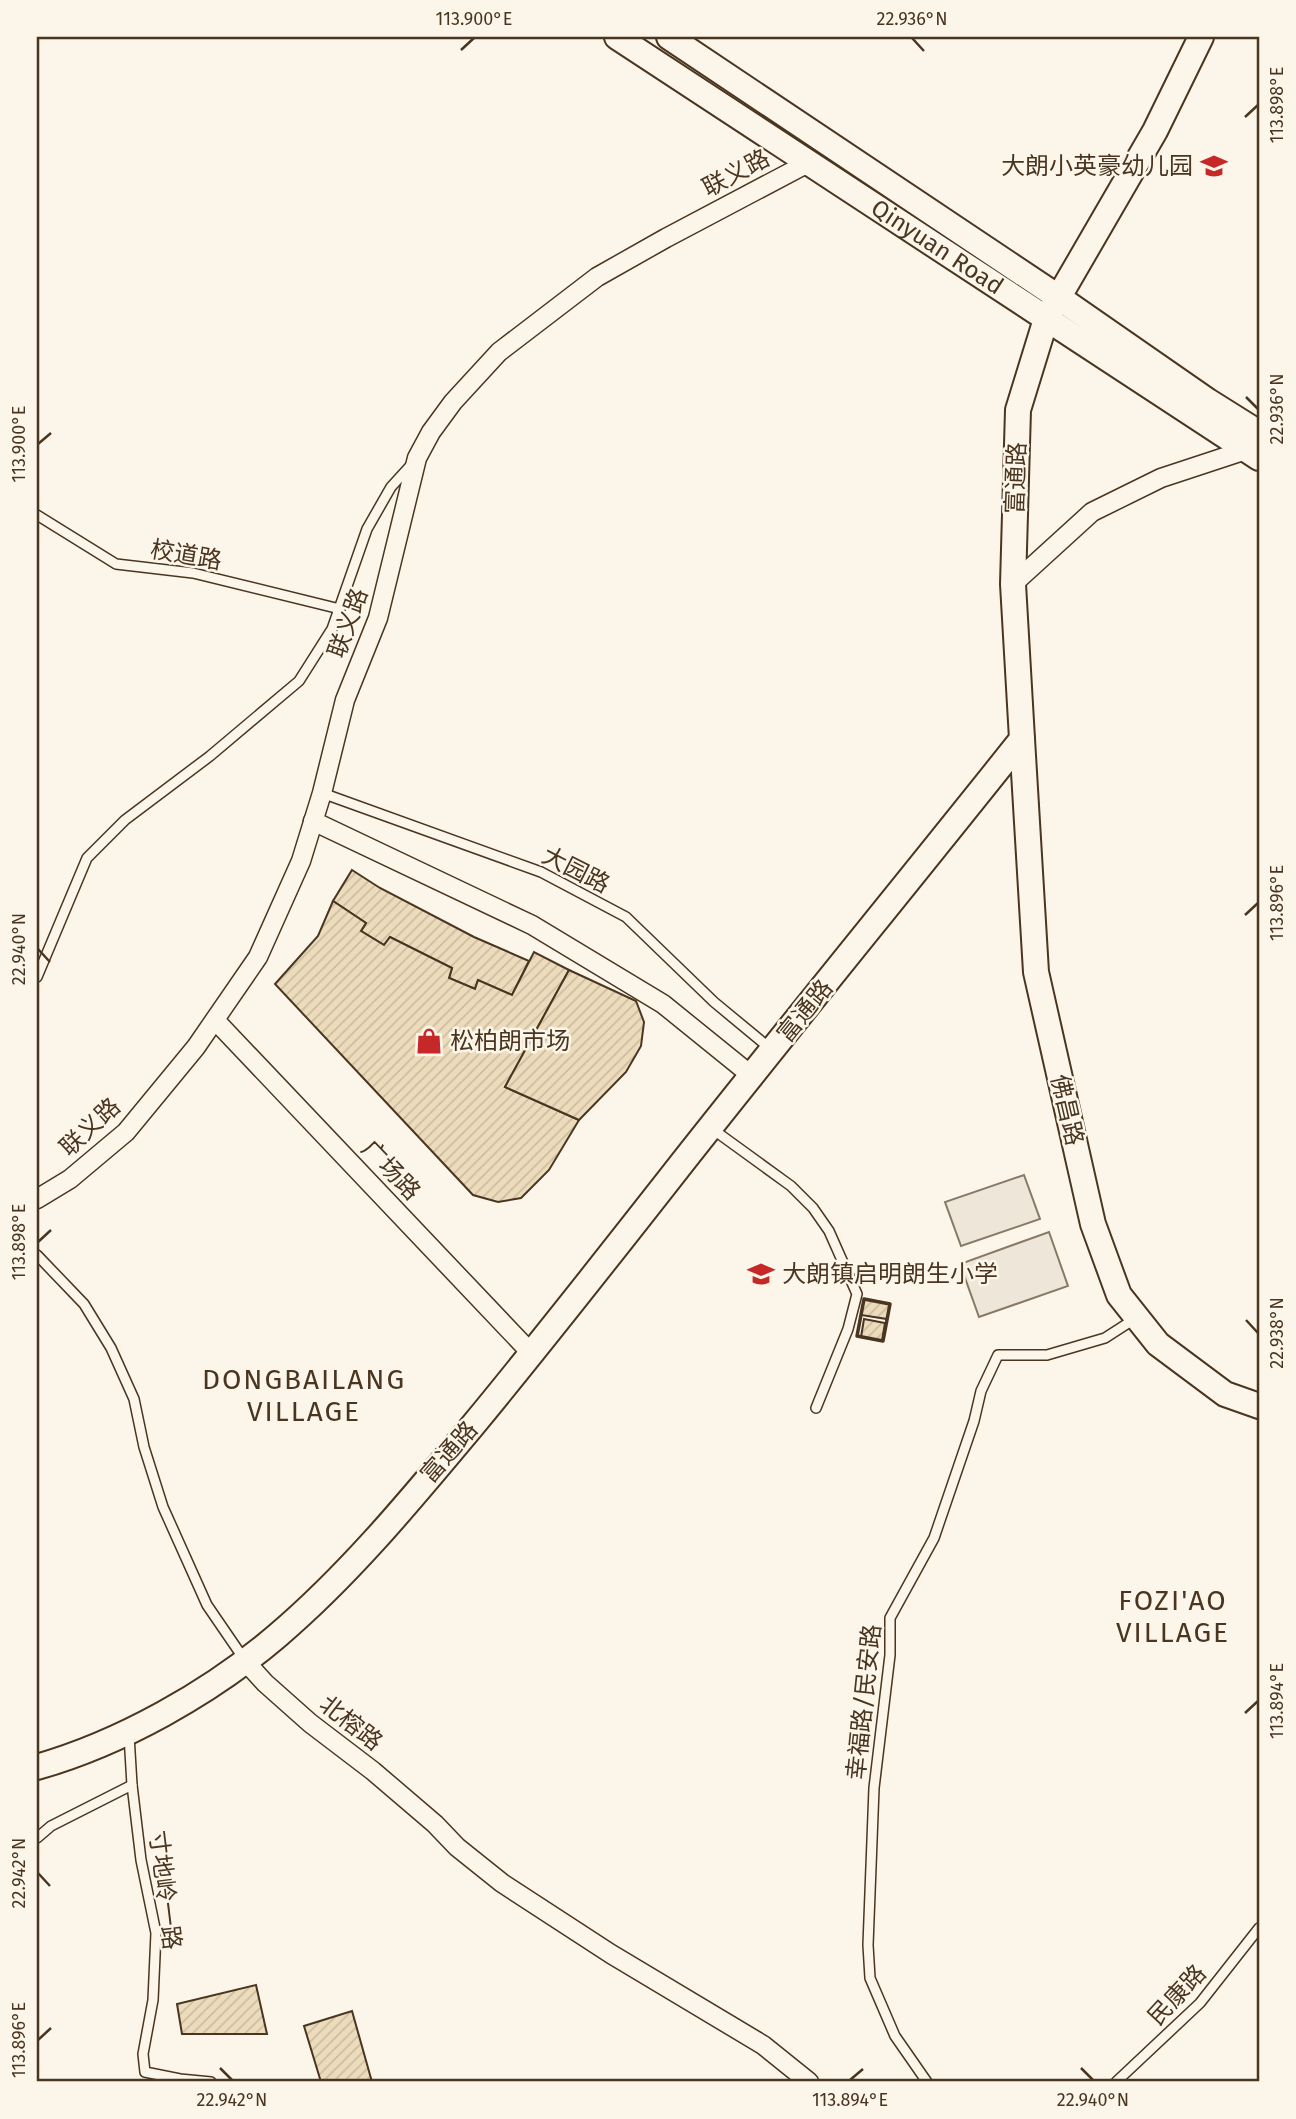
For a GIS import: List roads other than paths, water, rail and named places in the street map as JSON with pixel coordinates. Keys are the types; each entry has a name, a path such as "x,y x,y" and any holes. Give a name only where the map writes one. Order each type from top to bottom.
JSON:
{"street":[{"name":"Qinyuan Road","path":"617,37 1046,319 1255,447"},
{"name":"Qinyuan Road","path":"669,37 1058,297 1208,401 1255,447"},
{"name":"富通路","path":"37,1767 75,1756 170,1710 245,1661 334,1582 445,1458 532,1354 1022,740 1013,583 1018,410 1046,319 1155,131 1200,37"},
{"name":"联义路","path":"37,1199 70,1179 126,1132 196,1047 258,957 301,861 322,793 345,700 378,618 417,458 431,432 453,402 499,352 597,277 808,163"},
{"path":"1013,583 1092,512 1161,478 1255,447"},
{"name":"佛昌路","path":"1022,740 1036,972 1093,1224 1119,1295 1158,1344 1226,1394 1259,1406"},
{"path":"313,821 532,925 663,1004 752,1076"},
{"name":"广场路","path":"215,1020 532,1354"},
{"name":"北榕路","path":"245,1661 265,1683 310,1723 373,1771 435,1824 457,1847 502,1883 611,1954 763,2045 809,2082"}],"lane":[{"path":"37,977 87,858 125,820 209,756 299,681 332,629 367,529 391,486 417,458"},
{"name":"校道路","path":"37,516 116,564 193,573 340,609"},
{"name":"大园路","path":"322,793 541,872 626,917 714,1002 773,1050"},
{"path":"710,1128 791,1186 813,1208 828,1231 857,1294 848,1329 816,1408"},
{"name":"北榕路","path":"37,1255 84,1304 111,1348 134,1399 163,1507 206,1605 245,1661"},
{"name":"幸福路/民安路","path":"927,2082 895,2036 870,1978 868,1945 874,1788 890,1655 890,1618 934,1538 974,1421 981,1391 998,1355 1047,1356 1104,1338 1137,1318"},
{"name":"寸地岭一路","path":"128,1730 141,1860 156,1933 153,2000 143,2054 145,2072 211,2082"},
{"path":"37,1838 51,1826 132,1785"},
{"name":"民康路","path":"1116,2082 1200,2003 1259,1928"}],"place":[{"name":"大朗小英豪幼儿园","path":"1214,166"},
{"name":"松柏朗市场","path":"429,1041"},
{"name":"大朗镇启明朗生小学","path":"761,1274"}],"district":[{"name":"DONGBAILANG VILLAGE","path":"304,1395"},
{"name":"FOZI'AO VILLAGE","path":"1173,1616"}]}
